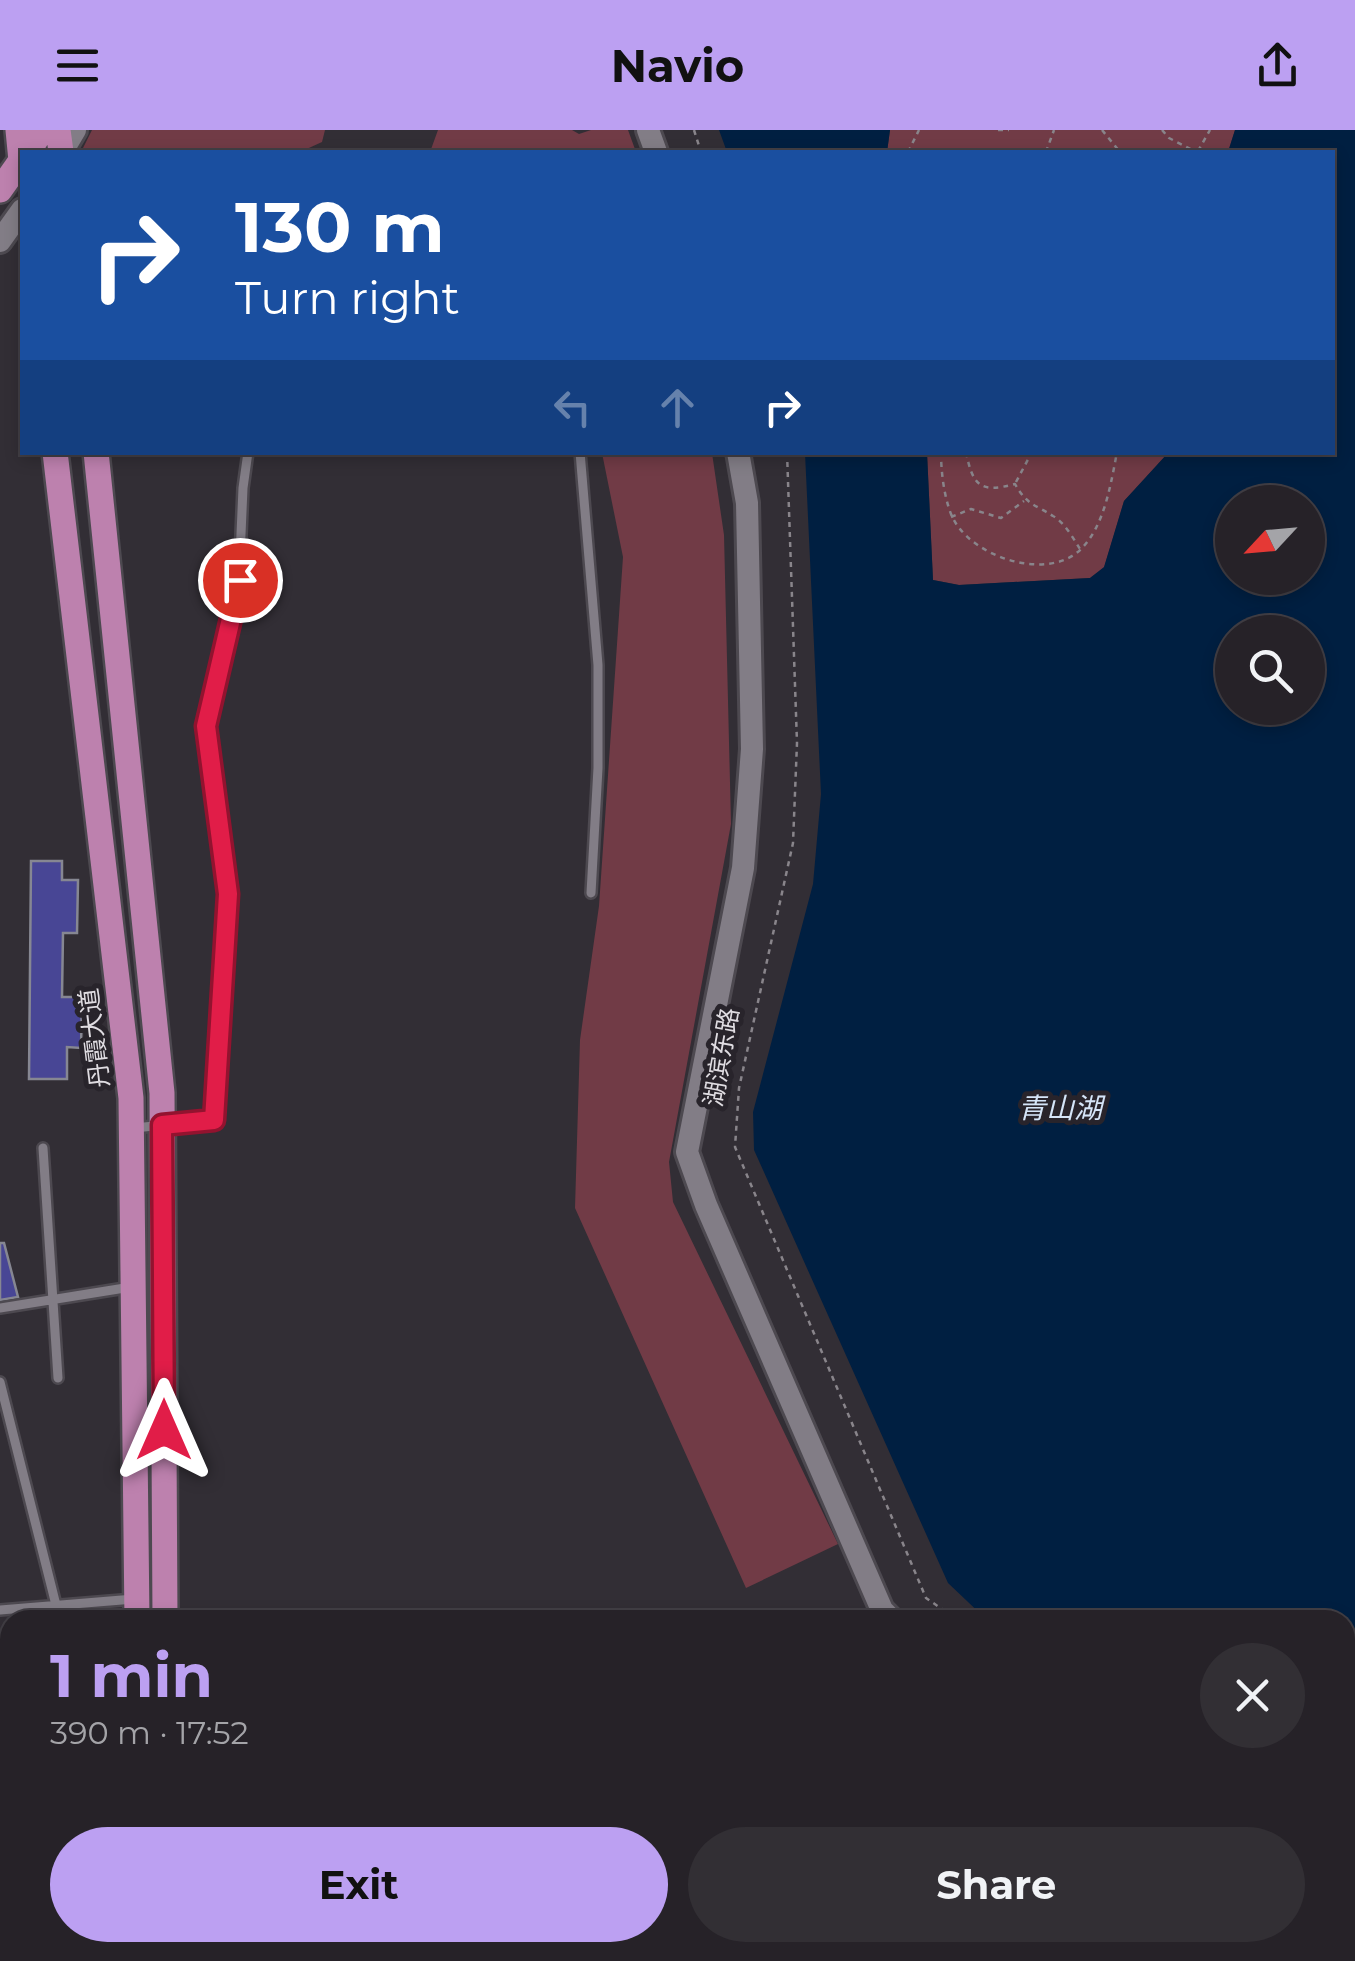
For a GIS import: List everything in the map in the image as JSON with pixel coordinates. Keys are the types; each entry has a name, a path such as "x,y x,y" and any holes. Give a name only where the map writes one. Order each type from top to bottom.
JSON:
{"main road":[{"path":"0,146 10,130"},
{"path":"0,190 20,163"},
{"name":"丹霞大道","path":"55,455 131,1098 137,1609"},
{"path":"96,455 162,1093 165,1610"}],"street":[{"path":"0,241 20,213"},
{"name":"湖滨东路","path":"738,455 746,503 752,749 743,868 687,1152 882,1610"}],"lane":[{"path":"132,1128 214,1120 228,894 206,726 240,580 248,455"},
{"path":"580,455 598,665 598,768 590,893"},
{"path":"43,1148 58,1378"},
{"path":"0,1308 133,1287"},
{"path":"0,1382 56,1610"},
{"path":"0,1610 56,1605 137,1609"}],"path":[{"path":"998,130 1009,130"},
{"path":"1102,130 1118,150"},
{"path":"1162,130 1193,150"},
{"name":"湖滨东路","path":"787,455 797,743 793,843 740,1088 736,1148 926,1598 943,1610"},
{"path":"941,455 952,516 976,546 1021,564 1057,562 1081,551 1093,535 1107,499 1116,455"},
{"path":"967,455 976,483 992,490 1015,484 1030,455"},
{"path":"1015,484 1025,500 1056,517 1081,551"},
{"path":"952,516 971,508 1001,518 1025,500"}],"shaded area":[{"path":"92,130 325,130 322,142 304,150 82,150"},
{"path":"438,130 572,130 579,134 591,130 628,130 635,150 431,150"},
{"path":"890,130 1235,130 1229,150 887,150"},
{"path":"602,455 712,455 724,535 731,824 669,1162 673,1202 838,1544 746,1588 575,1208 580,1040 599,906 623,557"},
{"path":"927,455 1166,455 1124,501 1104,568 1090,578 959,585 933,580"}],"water":[{"path":"719,130 890,130 887,150 726,150"},
{"name":"青山湖","path":"1235,130 1355,130 1355,1610 976,1610 948,1583 754,1150 753,1112 813,884 821,794 805,455 927,455 933,580 959,585 1090,578 1104,567 1124,501 1166,455 1335,455 1335,150 1229,150"}],"building":[{"path":"31,861 62,861 62,880 78,880 77,933 63,933 62,997 82,997 81,1048 67,1047 67,1079 29,1079"},
{"path":"0,1243 4,1243 18,1297 0,1300"}],"route":[{"path":"164,1430 162,1125 214,1120 228,894 206,726 240,580"}]}
